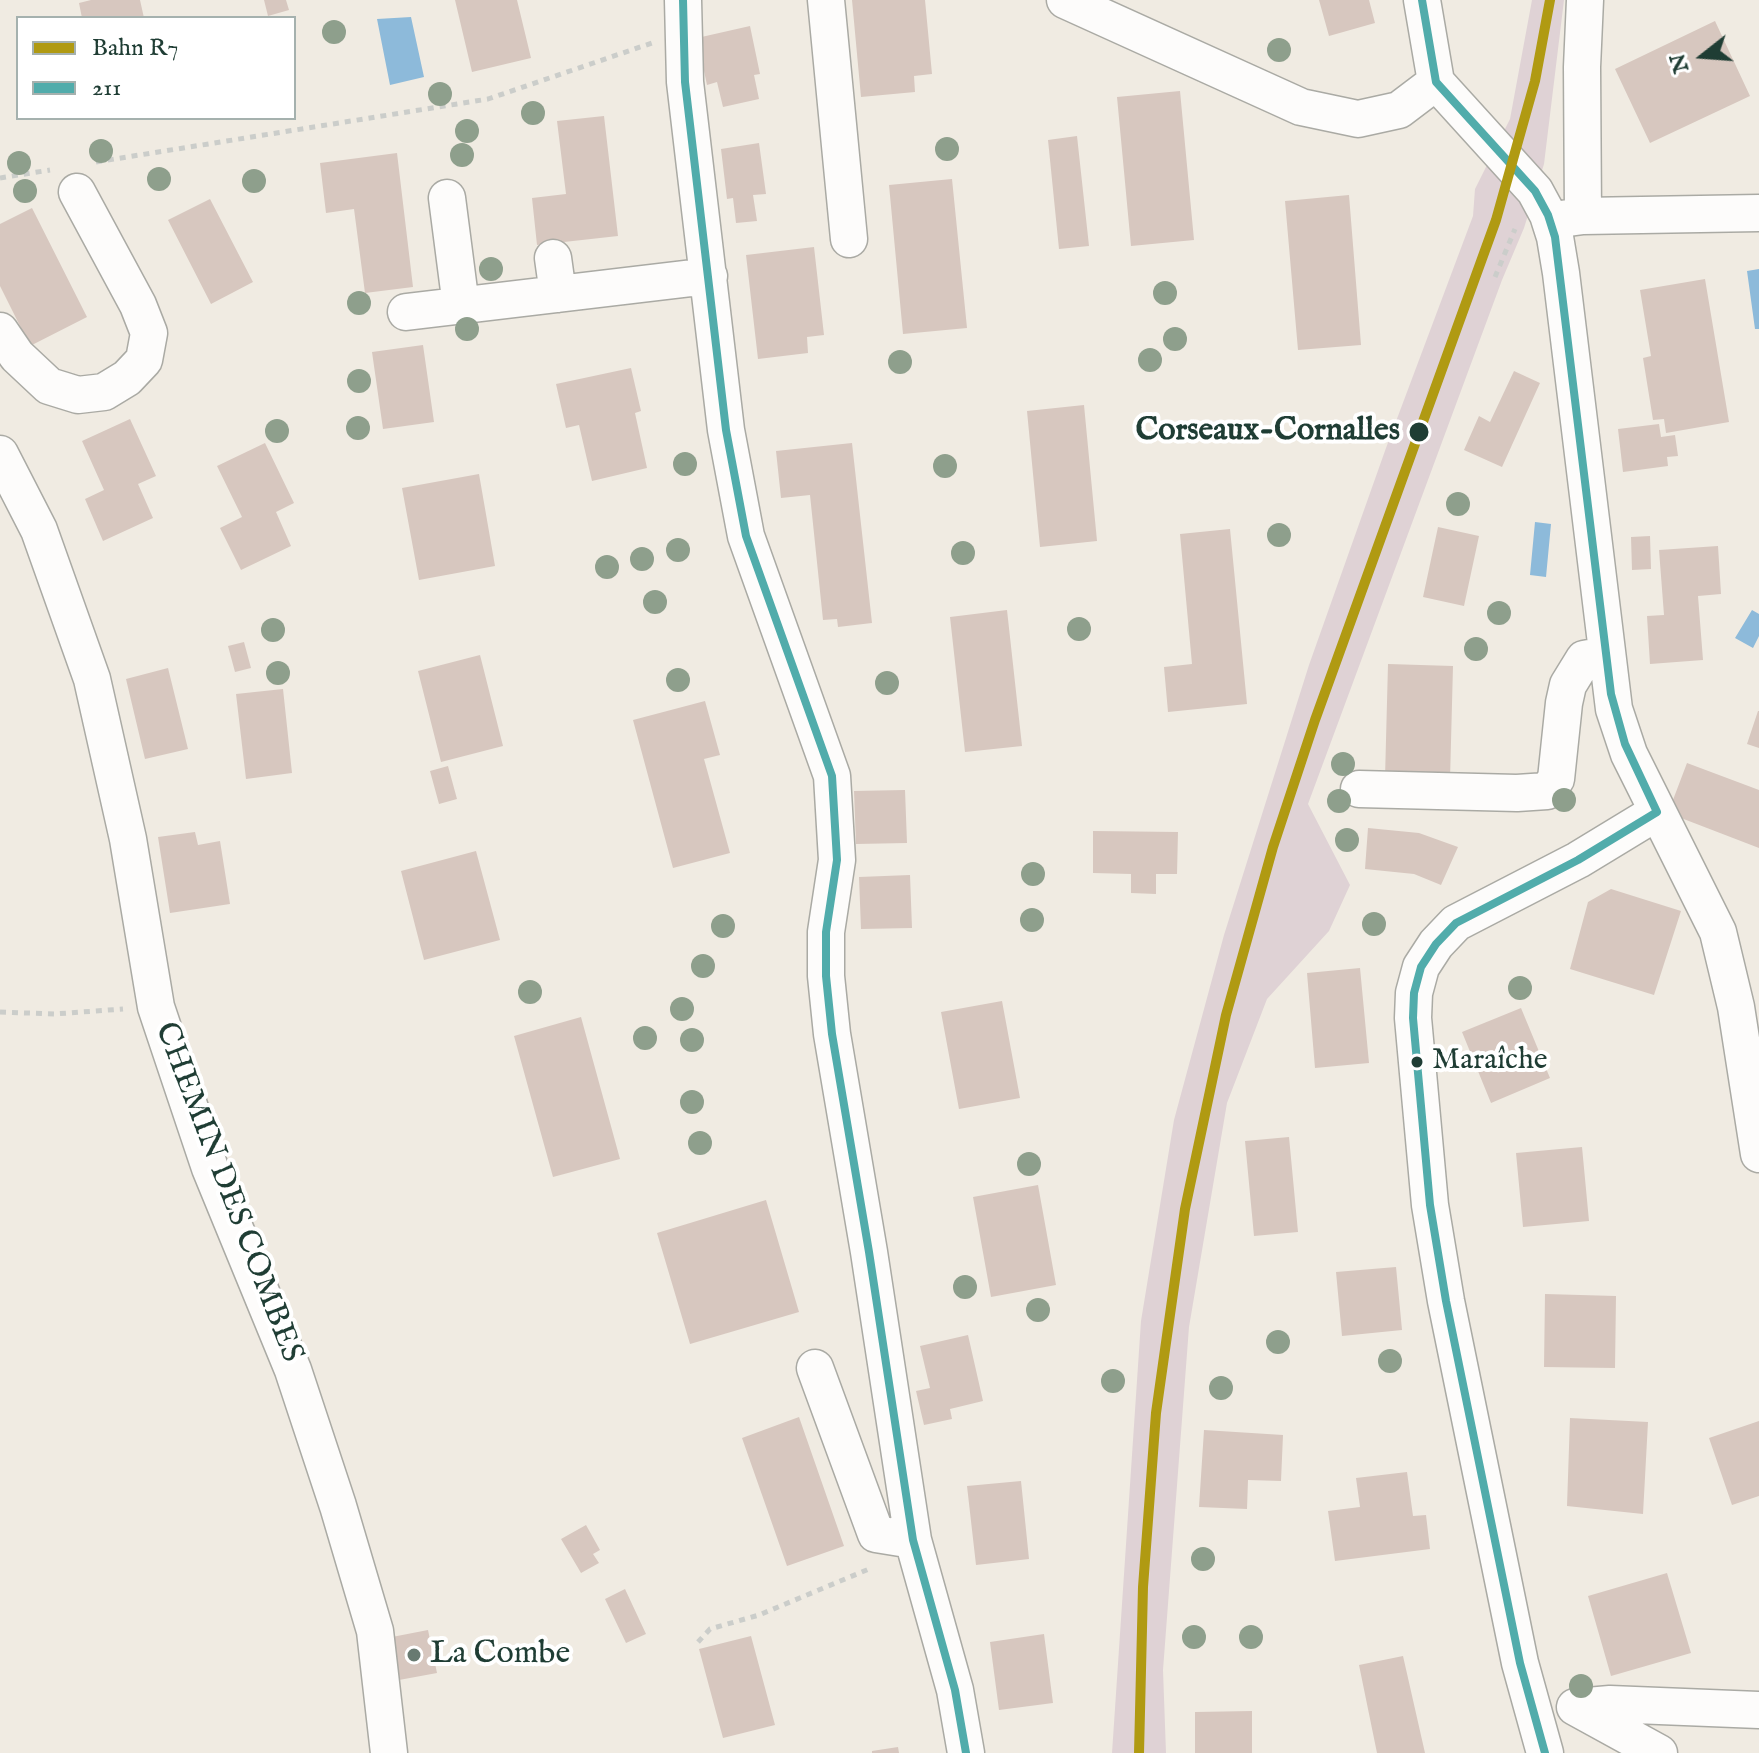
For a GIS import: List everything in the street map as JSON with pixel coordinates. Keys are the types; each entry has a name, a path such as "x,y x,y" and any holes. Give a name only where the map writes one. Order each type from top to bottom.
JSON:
{"street":[{"path":"683,0 685,82 726,430 746,536 832,776 837,860 826,932 826,976 832,1034 914,1549 955,1690 966,1753"},
{"path":"826,0 849,239"},
{"path":"1065,0 1301,107 1358,119 1399,110 1436,82"},
{"path":"1422,0 1436,82 1535,191 1550,220 1561,273 1606,655 1619,728 1657,812 1718,932 1736,1007 1759,1154"},
{"path":"1550,220 1582,67 1585,0"},
{"path":"0,331 17,356 49,386 78,395 104,392 127,378 144,360 149,333 78,174"},
{"path":"447,198 461,306"},
{"path":"1550,220 1759,213"},
{"path":"553,258 558,294"},
{"path":"406,312 709,276"},
{"name":"CHEMIN DES COMBES","path":"0,454 39,530 92,679 128,839 156,1007 210,1168 293,1370 338,1506 375,1631 389,1753"},
{"path":"1359,789 1547,791 1556,779 1568,685 1584,659 1606,655"},
{"path":"1657,812 1578,860 1456,923 1436,944 1421,967 1414,993 1413,1018 1430,1205 1446,1301 1520,1663 1541,1737 1576,1707 1610,1704 1759,1710"},
{"path":"815,1368 876,1534 914,1549"},
{"path":"1576,1707 1659,1753"}],"path":[{"path":"0,178 78,174 488,99 661,40"},
{"path":"1495,277 1550,220"},
{"path":"0,1012 54,1014 156,1007"},
{"path":"698,1642 710,1629 759,1615 914,1549"}],"shaded area":[{"path":"1532,0 1564,0 1544,164 1524,228 1308,804 1350,885 1329,931 1267,999 1227,1103 1189,1327 1163,1670 1166,1753 1112,1753 1141,1321 1174,1120 1224,935 1309,665 1473,216 1475,189 1510,119"}],"water":[{"path":"411,17 424,77 390,85 377,19"},
{"path":"1759,269 1759,329 1755,329 1747,271"},
{"path":"1535,522 1551,524 1546,577 1530,575"},
{"path":"1752,610 1759,614 1759,636 1753,648 1735,638"}],"building":[{"path":"91,0 140,0 144,16 82,16 79,3"},
{"path":"264,0 286,0 289,10 268,16"},
{"path":"455,0 517,0 531,58 472,72"},
{"path":"852,0 925,0 932,74 914,76 915,92 861,97"},
{"path":"1319,0 1369,0 1375,23 1329,36"},
{"path":"1715,21 1750,96 1650,143 1615,69"},
{"path":"750,26 760,74 754,75 759,99 723,107 717,82 707,85 697,38"},
{"path":"1180,91 1194,240 1131,246 1117,97"},
{"path":"604,116 618,236 537,245 532,198 566,194 557,121"},
{"path":"1077,136 1089,246 1059,249 1048,140"},
{"path":"759,143 766,194 753,195 757,221 736,223 733,198 727,199 721,149"},
{"path":"397,153 413,287 365,293 354,209 326,213 320,163"},
{"path":"952,179 967,328 903,334 889,185"},
{"path":"1349,195 1361,345 1298,350 1285,201"},
{"path":"210,199 253,282 211,304 168,220"},
{"path":"32,208 87,317 30,346 0,286 0,224"},
{"path":"814,247 824,335 807,337 808,353 758,359 746,255"},
{"path":"1705,279 1729,422 1666,433 1664,419 1653,420 1643,358 1651,356 1640,290"},
{"path":"423,345 434,422 383,429 372,352"},
{"path":"631,368 641,411 635,413 647,468 592,481 579,425 566,428 556,384"},
{"path":"1514,371 1540,383 1502,467 1464,450 1479,416 1490,422"},
{"path":"1084,405 1097,541 1040,547 1027,411"},
{"path":"130,419 156,476 138,484 153,518 103,541 85,499 104,490 82,441"},
{"path":"1659,424 1661,437 1675,435 1678,456 1667,457 1668,466 1623,472 1618,429"},
{"path":"265,443 294,503 276,512 291,546 241,570 220,528 242,517 217,466"},
{"path":"852,443 872,623 838,627 837,619 823,620 810,495 781,498 776,451"},
{"path":"479,474 495,566 419,580 402,488"},
{"path":"1438,527 1479,536 1464,606 1423,597"},
{"path":"1230,529 1247,704 1168,712 1164,667 1192,664 1180,534"},
{"path":"1650,536 1651,569 1632,570 1631,537"},
{"path":"1718,546 1721,594 1698,596 1703,660 1650,664 1647,616 1664,615 1659,550"},
{"path":"1007,610 1022,746 965,752 950,617"},
{"path":"244,642 251,668 235,672 228,646"},
{"path":"480,655 503,746 441,762 418,671"},
{"path":"1388,664 1453,666 1450,780 1385,778"},
{"path":"168,668 188,749 145,759 126,679"},
{"path":"283,689 292,773 246,779 236,694"},
{"path":"705,701 720,755 704,759 730,853 673,868 633,720"},
{"path":"1759,711 1759,748 1747,744"},
{"path":"1687,763 1759,790 1759,848 1668,813"},
{"path":"448,766 457,799 439,804 430,771"},
{"path":"905,790 907,843 856,844 854,791"},
{"path":"1368,828 1419,833 1458,847 1441,885 1414,874 1365,869"},
{"path":"1093,831 1178,832 1177,874 1156,874 1156,894 1131,893 1131,874 1093,873"},
{"path":"195,832 198,845 220,841 230,904 170,913 158,837"},
{"path":"476,851 500,940 424,960 401,871"},
{"path":"910,875 912,928 861,929 859,877"},
{"path":"1611,889 1681,911 1654,995 1570,969 1588,902"},
{"path":"1360,968 1369,1063 1315,1068 1307,973"},
{"path":"1002,1001 1020,1098 959,1109 941,1012"},
{"path":"1521,1008 1550,1078 1491,1103 1462,1032"},
{"path":"581,1017 620,1159 553,1177 514,1036"},
{"path":"1289,1137 1298,1232 1254,1236 1245,1141"},
{"path":"1582,1147 1589,1221 1523,1227 1516,1153"},
{"path":"1038,1185 1056,1285 991,1297 973,1197"},
{"path":"766,1200 799,1312 690,1344 657,1233"},
{"path":"1396,1267 1402,1330 1342,1336 1336,1272"},
{"path":"1545,1294 1616,1296 1615,1368 1544,1367"},
{"path":"968,1335 983,1401 950,1409 952,1419 924,1425 916,1391 930,1388 920,1346"},
{"path":"799,1417 844,1546 787,1566 742,1438"},
{"path":"1570,1418 1648,1422 1643,1514 1567,1506"},
{"path":"1759,1421 1759,1496 1732,1505 1709,1438"},
{"path":"1204,1430 1283,1435 1281,1481 1248,1480 1247,1509 1199,1507"},
{"path":"1407,1472 1413,1516 1426,1515 1430,1549 1335,1561 1328,1511 1360,1507 1356,1478"},
{"path":"1021,1481 1029,1559 976,1565 967,1486"},
{"path":"586,1525 600,1550 593,1554 599,1563 581,1573 561,1539"},
{"path":"1667,1573 1691,1653 1611,1676 1588,1596"},
{"path":"625,1589 646,1634 626,1643 605,1599"},
{"name":"La Combe","path":"428,1630 437,1673 399,1680 392,1637"},
{"path":"1044,1634 1053,1703 999,1710 990,1642"},
{"path":"751,1636 775,1725 723,1738 699,1649"},
{"path":"1403,1656 1425,1753 1377,1753 1359,1665"},
{"path":"1252,1711 1252,1753 1195,1753 1195,1712"},
{"path":"898,1747 899,1753 872,1753 872,1751"}],"rail line":[{"name":"R7","path":"1139,1753 1143,1587 1156,1413 1185,1209 1226,1015 1273,847 1315,720 1496,220 1535,81 1550,0"}],"transit line":[{"name":"211","path":"683,0 685,82 726,430 746,536 832,776 837,860 826,932 826,976 832,1034 913,1540 955,1690 966,1753"},
{"name":"211","path":"1422,0 1436,82 1535,191 1555,237 1611,694 1625,744 1657,812 1578,860 1456,923 1436,944 1421,967 1414,993 1413,1018 1430,1205 1446,1301 1520,1663 1545,1753"}],"place":[{"name":"Corseaux-Cornalles","path":"1419,432"},
{"name":"Maraîche","path":"1417,1062"},
{"name":"La Combe","path":"414,1655"}]}
